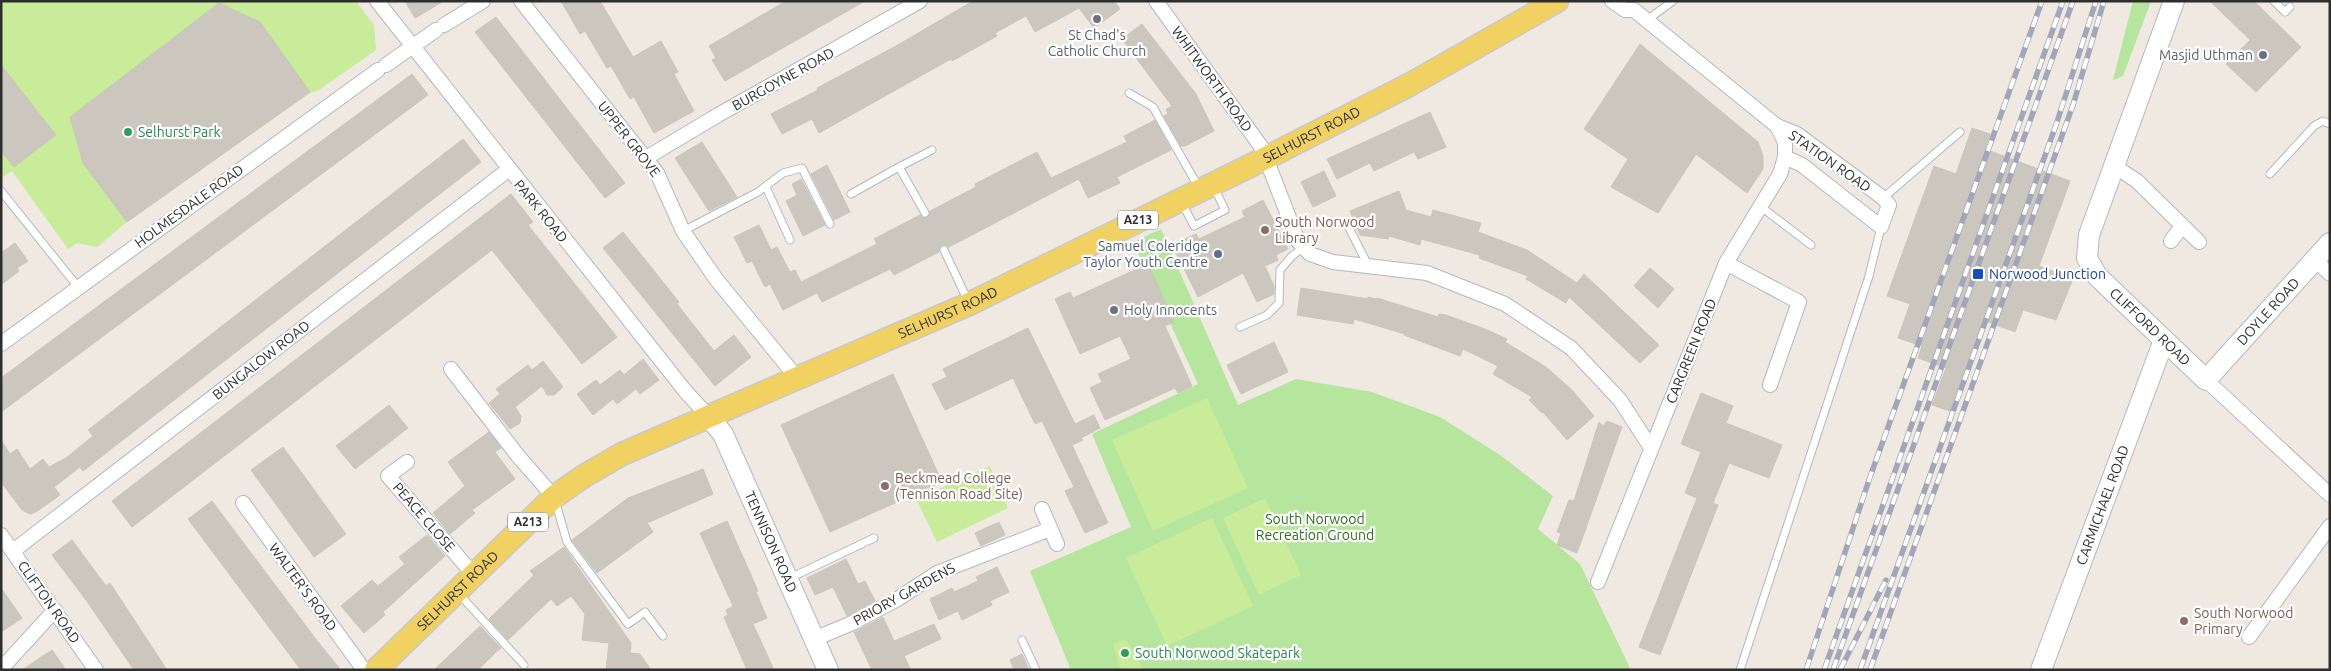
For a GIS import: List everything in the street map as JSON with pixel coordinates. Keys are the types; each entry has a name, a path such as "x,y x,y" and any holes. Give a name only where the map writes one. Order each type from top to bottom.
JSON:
{"main road":[{"name":"SELHURST ROAD","path":"376,670 554,497 615,458 970,304 1409,85 1557,1"}],"street":[{"name":"PARK ROAD","path":"377,1 508,170 686,392 709,417"},
{"name":"HOLMESDALE ROAD","path":"1,344 411,45 483,1"},
{"name":"UPPER GROVE","path":"521,1 646,158 662,183 683,231 716,279 798,379"},
{"name":"BURGOYNE ROAD","path":"646,158 718,115 920,1"},
{"name":"WHITWORTH ROAD","path":"1156,1 1262,148 1298,241 1304,247"},
{"name":"STATION ROAD","path":"1612,1 1625,10 1634,6 1647,20 1778,126 1797,134 1882,198 1889,205 1882,227 1802,165 1785,157"},
{"name":"CLIFFORD ROAD","path":"2174,1 2089,235 2087,258 2102,282 2330,495"},
{"path":"1778,126 1785,142 1785,157"},
{"name":"CARGREEN ROAD","path":"1598,582 1726,263 1780,174 1785,157"},
{"path":"2114,166 2137,181 2199,242"},
{"name":"BUNGALOW ROAD","path":"13,551 508,170"},
{"path":"2171,241 2182,226"},
{"name":"DOYLE ROAD","path":"2206,380 2330,243"},
{"path":"1304,247 1310,254 1333,262 1426,273 1505,304 1571,348 1620,400 1651,448"},
{"path":"2315,260 2330,274"},
{"path":"1726,263 1799,302 1770,385"},
{"name":"CARMICHAEL ROAD","path":"2041,670 2164,340"},
{"path":"451,369 518,456 554,497"},
{"name":"TENNISON ROAD","path":"709,417 723,434 828,670"},
{"name":"PEACE CLOSE","path":"407,462 388,476 474,575"},
{"name":"WALTER'S ROAD","path":"243,503 364,670"},
{"path":"1042,509 1057,544"},
{"path":"2249,637 2330,526"},
{"name":"PRIORY GARDENS","path":"814,638 850,624 896,600 937,573 1050,529"},
{"name":"CLIFTON ROAD","path":"1,535 96,670"},
{"path":"1,669 55,610"}],"lane":[{"path":"1647,20 1673,1"},
{"path":"2274,1 2285,12 2290,7"},
{"path":"1129,93 1153,107 1207,187 1225,210 1194,226 1180,200"},
{"path":"2270,174 2314,126 2319,122 2330,124"},
{"path":"1882,198 1960,132"},
{"path":"851,194 932,150"},
{"path":"899,167 925,213"},
{"path":"683,231 766,187 783,173 802,168 830,224"},
{"path":"766,187 790,240"},
{"path":"1,191 78,287"},
{"path":"1760,206 1811,245"},
{"path":"1740,670 1866,285 1882,227"},
{"path":"1349,228 1368,265"},
{"path":"1240,327 1267,315 1279,303 1280,270 1292,256 1304,247"},
{"path":"944,250 970,304"},
{"path":"554,497 567,542 628,624 645,612 663,636"},
{"path":"788,580 874,538"},
{"path":"457,592 524,665"},
{"path":"1022,640 1036,670"}],"green space":[{"name":"Selhurst Park","path":"1,1 356,1 374,25 376,50 319,90 310,93 127,222 97,247 77,243 68,249 12,171 1,178"},
{"path":"2133,1 2151,1 2123,76 2113,80"},
{"name":"South Norwood Recreation Ground","path":"1161,229 1238,405 1296,379 1372,392 1440,417 1500,455 1553,496 1538,529 1580,564 1631,670 1071,670 1030,571 1131,527 1092,434 1198,384 1133,242"},
{"path":"1207,398 1248,488 1153,531 1112,440"},
{"path":"990,466 1008,508 937,542 916,499"},
{"path":"1265,498 1301,575 1259,595 1223,518"},
{"path":"1212,518 1253,606 1167,646 1126,558"},
{"name":"South Norwood Skatepark","path":"1123,640 1128,642 1144,670 1121,670 1114,644"}],"building":[{"path":"405,1 444,1 415,18"},
{"path":"561,1 600,1 633,57 661,41 678,72 674,74 694,111 654,133 634,97 630,99 611,66 607,68 585,31 580,34"},
{"path":"786,1 865,1 725,81 712,60 716,58 709,46"},
{"path":"973,1 1114,1 1120,9 1094,28 1079,8 1035,32 1026,16 995,33 997,36 952,61 951,59 819,133 812,119 782,134 771,114 818,90 817,88 896,46"},
{"name":"Masjid Uthman","path":"2210,1 2254,1 2301,47 2256,92 2226,64 2250,40"},
{"path":"219,3 260,22 310,92 127,222 83,163 70,117"},
{"path":"496,17 625,183 605,198 475,32"},
{"path":"1142,24 1196,94 1214,131 1185,146 1181,146 1164,116 1168,114 1166,109 1172,106 1122,39"},
{"path":"1640,44 1758,142 1763,156 1763,169 1747,193 1696,154 1658,213 1611,187 1628,159 1584,129"},
{"path":"1,65 56,135 14,167 1,151"},
{"path":"412,74 428,95 1,412 1,378"},
{"path":"1430,112 1446,147 1418,159 1414,152 1374,171 1370,163 1337,179 1327,159"},
{"path":"1155,120 1171,150 1117,177 1120,183 1088,198 1079,179 949,247 941,245 939,252 894,275 890,269 822,302 817,293 783,310 770,284 765,287 752,261 747,263 734,237 759,225 771,250 777,247 790,272 795,270 801,282 877,244 874,239 920,215 927,218 930,211 976,187 975,184 1037,152 1051,178 1127,142 1124,136"},
{"path":"1972,128 1990,134 1985,149 2070,181 2039,266 2073,279 2056,320 2023,310 2015,332 1983,320 1950,411 1932,405 1946,368 1918,358 1922,346 1898,338 1910,304 1887,296 1934,166 1956,174"},
{"path":"463,139 481,162 83,471 80,467 54,487 60,495 36,512 30,514 22,510 1,482 1,440 10,454 17,449 30,469 43,459 49,467 66,458 93,436 88,430"},
{"path":"702,142 737,197 709,211 675,158"},
{"path":"827,165 850,212 834,220 811,174"},
{"path":"1324,171 1336,196 1313,207 1301,182"},
{"path":"801,179 825,225 803,236 786,201 797,195 792,184"},
{"path":"1399,191 1406,210 1431,217 1433,210 1481,223 1478,232 1527,250 1577,283 1584,274 1659,345 1640,363 1569,297 1566,303 1526,279 1528,276 1479,258 1480,255 1421,239 1420,245 1389,236 1388,239 1360,235 1350,211"},
{"path":"511,194 533,222 528,225 617,337 582,364 492,250 132,527 112,501"},
{"name":"Samuel Coleridge Taylor Youth Centre","path":"1263,200 1288,249 1276,255 1278,260 1265,266 1274,286 1274,294 1257,302 1243,273 1198,297 1172,245 1196,234 1199,239 1245,217 1242,211"},
{"path":"623,232 679,302 677,304 714,351 734,335 751,357 715,386 603,248"},
{"path":"15,243 28,261 17,268 19,271 1,285 1,253"},
{"path":"1148,264 1174,322 1165,326 1192,386 1178,393 1175,388 1105,420 1090,388 1102,382 1098,374 1131,359 1120,336 1080,354 1055,299 1070,292 1073,298"},
{"path":"1650,268 1674,289 1658,308 1634,286"},
{"path":"1301,288 1368,299 1368,297 1377,298 1438,317 1439,314 1446,315 1485,329 1507,339 1505,342 1546,367 1572,390 1594,416 1567,440 1543,412 1529,400 1532,397 1493,374 1498,366 1463,349 1460,356 1405,334 1354,319 1353,324 1297,315"},
{"path":"1028,328 1075,424 1094,415 1100,428 1072,445 1108,523 1085,533 1065,491 1074,487 1042,421 1035,424 1013,378 945,410 932,384 947,377 943,369"},
{"path":"1274,342 1288,372 1241,394 1227,365"},
{"path":"643,359 659,380 640,394 636,389 617,404 613,399 593,415 577,394 596,380 600,385 620,370 624,375"},
{"path":"543,361 563,387 554,395 547,395 542,386 515,407 521,416 520,423 510,429 489,403 500,394 496,389 528,365 532,370"},
{"path":"893,374 942,482 830,532 781,425"},
{"path":"1701,393 1733,406 1726,423 1782,445 1769,478 1729,463 1713,503 1718,505 1660,655 1639,647 1697,498 1685,493 1701,452 1681,444"},
{"path":"389,405 408,428 355,469 336,446"},
{"path":"1607,421 1622,427 1577,553 1557,545 1561,533 1557,532 1569,500 1574,501 1599,422 1603,426"},
{"path":"489,432 501,448 495,452 515,479 472,510 475,513 450,534 433,513 465,486 448,462"},
{"path":"283,447 346,534 314,557 251,470"},
{"path":"703,469 713,494 647,523 653,532 597,573 572,540 628,498"},
{"path":"212,501 341,670 301,670 188,519"},
{"path":"727,521 758,591 756,592 767,618 753,624 774,670 747,670 724,617 728,615 726,610 733,606 700,533"},
{"path":"999,522 1005,535 981,546 975,533"},
{"path":"427,535 445,556 383,612 385,615 364,633 341,606 372,580 378,586 405,564 399,557"},
{"path":"72,540 106,586 110,583 167,670 134,670 86,600 52,555"},
{"path":"564,547 631,643 630,653 640,654 651,670 606,670 609,643 582,640 585,614 571,596 557,606 551,599 508,640 489,619 534,575 530,571"},
{"path":"846,559 858,584 865,581 875,601 847,616 833,587 815,595 807,578"},
{"path":"997,567 1009,592 990,601 992,605 962,620 958,611 939,620 930,599 952,588 954,592 978,581 976,577"},
{"path":"1,588 22,618 1,632"},
{"path":"883,617 894,641 934,624 941,639 904,656 911,670 872,670 854,632"},
{"path":"480,626 501,648 478,670 434,670"},
{"path":"52,650 66,670 22,670"},
{"path":"1022,654 1029,670 1014,670 1010,660"}],"railway":[{"path":"1806,670 1870,477 2042,1"},
{"path":"1824,670 2063,1"},
{"path":"1833,670 2073,1"},
{"path":"1860,670 2056,125 2096,1"},
{"path":"1870,670 2073,105 2104,1"},
{"path":"1840,670 1886,580"}],"place":[{"name":"St Chad's Catholic Church","path":"1097,19"},
{"name":"Masjid Uthman","path":"2263,55"},
{"name":"Selhurst Park","path":"128,132"},
{"name":"South Norwood Library","path":"1265,230"},
{"name":"Samuel Coleridge Taylor Youth Centre","path":"1218,254"},
{"name":"Norwood Junction","path":"1978,274"},
{"name":"Holy Innocents","path":"1114,310"},
{"name":"Beckmead College (Tennison Road Site)","path":"885,486"},
{"name":"South Norwood Primary","path":"2184,621"},
{"name":"South Norwood Skatepark","path":"1125,653"}]}
